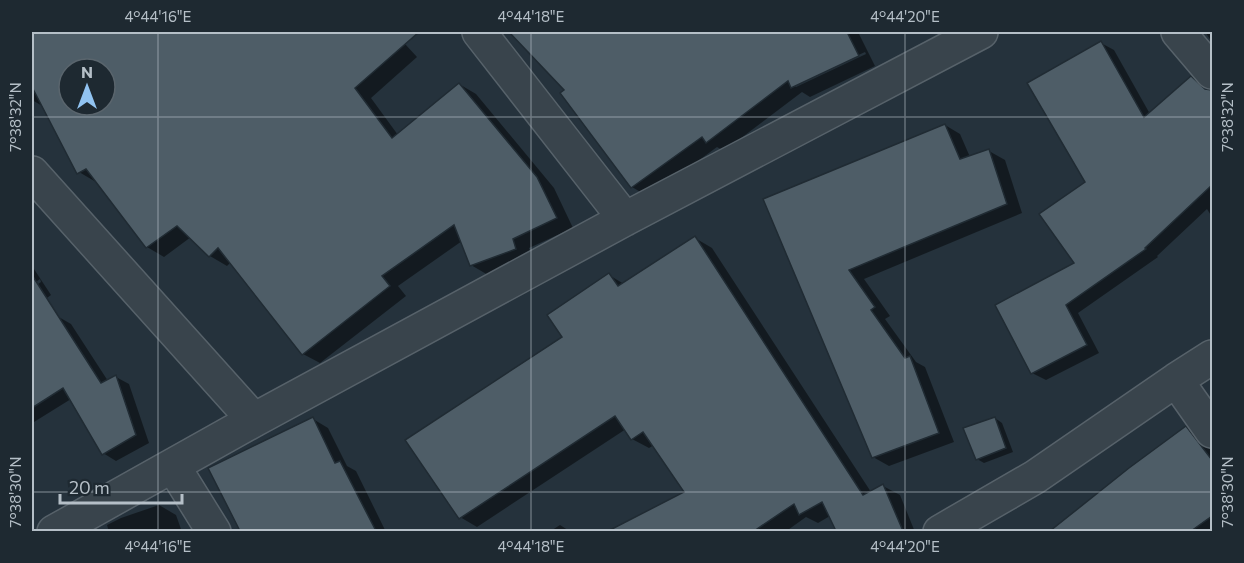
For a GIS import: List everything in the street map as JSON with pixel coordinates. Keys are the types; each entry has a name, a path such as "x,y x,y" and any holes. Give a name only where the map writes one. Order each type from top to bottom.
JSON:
{"street":[{"path":"479,32 625,219"},
{"path":"54,531 625,219 981,32"},
{"path":"1178,32 1212,72"},
{"path":"32,173 254,420"},
{"path":"940,531 1035,477 1212,357"},
{"path":"1176,380 1212,431"},
{"path":"173,466 214,531"}],"building":[{"path":"32,32 419,32 355,88 392,138 459,83 537,177 557,218 513,239 516,249 470,266 454,225 382,276 390,286 302,355 218,248 209,257 177,226 146,248 86,169 77,174 32,87"},
{"path":"509,32 847,32 859,56 791,88 788,81 706,143 702,137 631,188 560,93 564,90"},
{"path":"1101,41 1144,117 1191,76 1205,89 1212,90 1212,185 1146,249 1066,305 1087,345 1031,374 995,305 1074,263 1039,214 1085,182 1027,83"},
{"path":"945,124 960,159 989,149 1007,204 849,270 875,307 871,310 905,358 910,356 939,433 872,458 763,199"},
{"path":"695,236 863,495 883,484 903,531 836,531 822,502 799,515 794,504 754,531 608,531 684,492 643,432 631,440 615,416 459,519 405,440 562,337 547,315 609,273 618,286"},
{"path":"32,275 101,383 116,375 136,435 102,455 63,388 32,408"},
{"path":"313,417 335,463 340,461 376,531 240,531 208,468"},
{"path":"995,417 1006,448 976,460 963,428"},
{"path":"1186,426 1212,460 1212,516 1191,531 1050,531 1129,468"}]}
